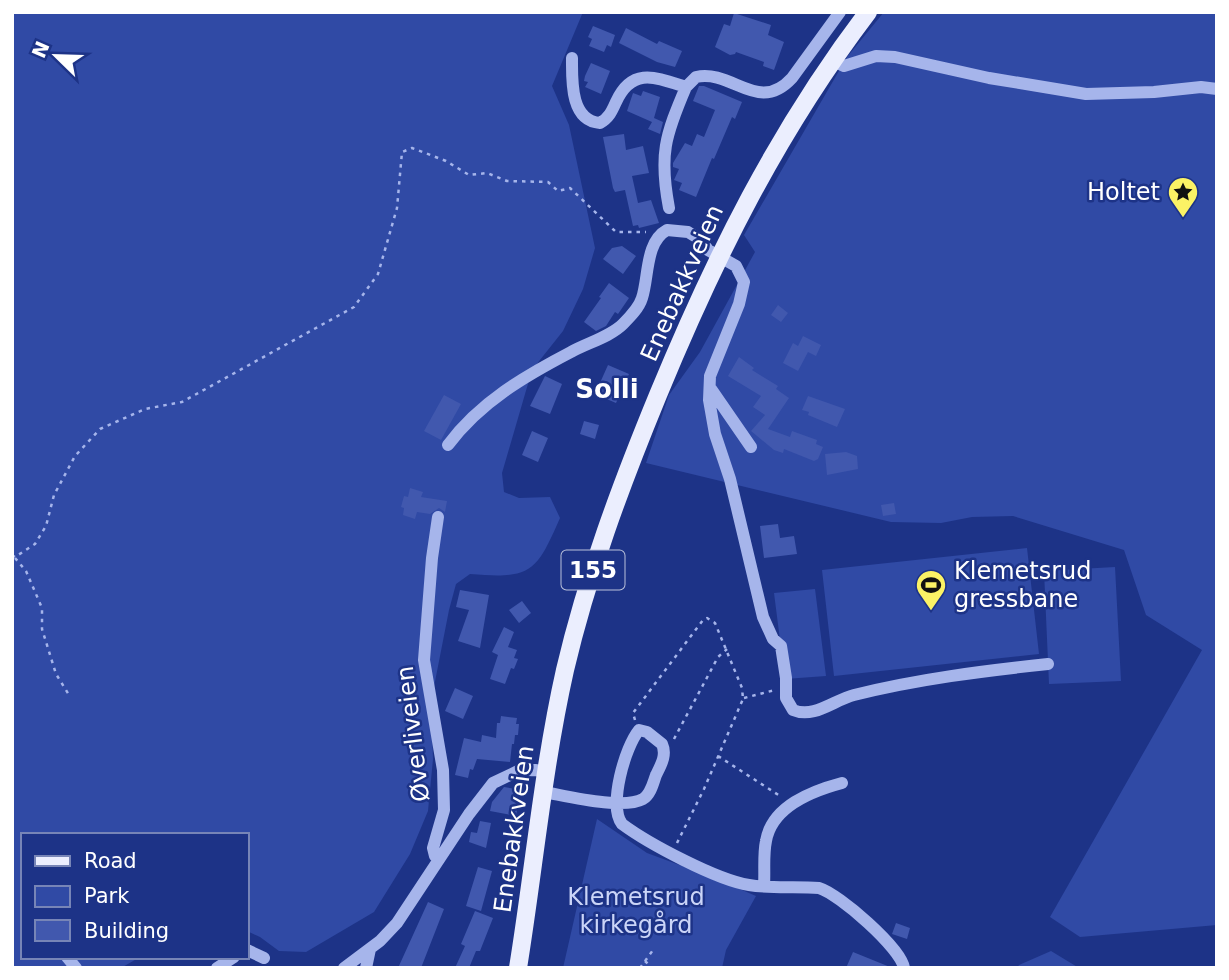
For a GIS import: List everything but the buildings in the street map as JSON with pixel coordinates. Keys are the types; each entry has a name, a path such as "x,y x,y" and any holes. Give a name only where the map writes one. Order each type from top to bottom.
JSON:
{"main road":[{"name":"Enebakkveien","path":"518,968 547,772 565,674 579,612 605,533 652,410 719,255 765,168 833,61 868,12"}],"street":[{"path":"669,208 664,150 686,87 696,77 712,76 756,92 775,92 792,78 840,12"},
{"path":"833,61 844,66 876,56 895,57 989,78 1086,94 1154,92 1201,87 1217,89"},
{"path":"572,58 572,82 577,103 582,116 594,123 606,120 621,90 633,79 656,79 686,87"},
{"path":"448,445 473,416 501,393 536,370 621,326 641,300 657,239 663,232 674,229 688,232 701,240 708,250 736,266 744,282 739,304 713,366 709,400 715,434 730,479 763,617 773,639 781,646 786,698 793,710 803,713 866,693 959,674 1048,664"},
{"path":"709,386 751,447"},
{"name":"Øverliveien","path":"438,517 424,660 443,770 444,810 433,848 439,859"},
{"path":"544,792 598,802 615,802 640,800 650,792 665,750 662,744 647,732 639,730 633,738 615,802 622,824 723,878 752,886 819,888 836,895 899,953 904,968"},
{"name":"Øverliveien","path":"344,968 370,949 397,923 493,783 518,771 547,772"},
{"path":"764,886 766,840 783,812 798,799 842,783"},
{"path":"366,968 370,949"},
{"path":"248,950 264,958"}],"path":[{"path":"69,695 56,674 42,629 42,608 26,571 13,556 35,544 46,526 54,495 75,456 100,429 145,409 182,402 354,307 378,274 397,208 402,152 412,148 446,161 469,175 487,173 506,181 548,182 558,191 570,188 616,232 663,232"},
{"path":"639,730 633,713 703,620 707,618 715,623 742,688 743,699 671,852"},
{"path":"665,750 674,739 718,657 727,649"},
{"path":"743,699 773,690"},
{"path":"718,756 774,792"},
{"path":"640,968 653,950"},
{"path":"645,961 652,968"}],"green space":[{"path":"12,12 583,12 552,86 569,125 595,248 583,289 563,331 532,370 502,473 504,492 519,498 550,497 560,518 544,551 529,568 506,575 470,574 456,584 431,702 433,759 428,811 410,854 374,912 306,952 279,951 248,931 248,833 21,833 21,959 137,959 121,968 12,968"},
{"path":"884,12 1217,12 1217,925 1080,937 1050,917 1202,650 1146,615 1124,550 1013,516 972,517 941,523 891,522 646,463 669,395 700,352 755,252 744,235 847,57"},
{"name":"Klemetsrud gressbane","path":"1027,548 1039,654 834,676 822,570"},
{"path":"1115,567 1121,681 1049,684 1044,571"},
{"path":"815,589 826,676 785,679 774,593"},
{"name":"Klemetsrud kirkegård","path":"597,819 647,853 756,896 726,950 722,968 563,968"},
{"path":"1051,951 1079,968 1017,968 1019,965"}],"place":[{"name":"Holtet","path":"1183,219"},
{"name":"Klemetsrud gressbane","path":"931,612"}],"district":[{"name":"Solli","path":"607,389"}]}
